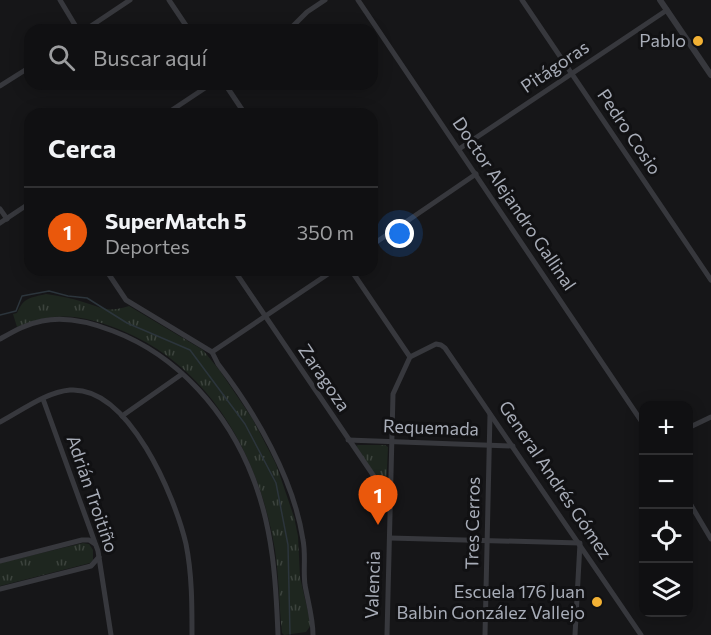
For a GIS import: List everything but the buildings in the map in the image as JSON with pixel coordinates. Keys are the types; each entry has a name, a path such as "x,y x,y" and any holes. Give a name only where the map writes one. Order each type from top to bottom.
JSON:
{"street":[{"path":"60,0 74,24"},
{"path":"94,24 130,0"},
{"path":"169,0 185,24"},
{"path":"295,24 307,12 325,0"},
{"name":"Doctor Alejandro Gallinal","path":"358,0 374,24"},
{"name":"Pedro Cosio","path":"522,0 711,280"},
{"path":"660,0 711,75"},
{"name":"Pitágoras","path":"459,149 667,10"},
{"name":"Doctor Alejandro Gallinal","path":"378,30 639,417"},
{"path":"0,86 24,71"},
{"path":"175,108 202,90"},
{"path":"229,90 241,108"},
{"path":"378,240 477,174"},
{"path":"0,223 24,207"},
{"path":"0,209 7,219"},
{"path":"110,276 126,300 212,352 251,412 279,462 300,521 304,542 304,578 313,635"},
{"name":"Zaragoza","path":"238,276 391,501"},
{"path":"212,352 325,276"},
{"path":"355,276 410,357"},
{"path":"0,339 27,325 43,321 57,319 85,322 139,342 163,358 196,387 220,417 253,477 264,512 273,554 278,635"},
{"name":"General Andrés Gómez","path":"410,357 436,344 446,348 641,635"},
{"name":"Valencia","path":"387,635 393,394 410,357"},
{"path":"122,416 182,374"},
{"path":"0,422 62,391 86,392 104,399 122,416 156,466 177,514 189,564 192,635"},
{"name":"Adrián Troitiño","path":"43,399 96,545 111,635"},
{"name":"Tres Cerros","path":"485,635 490,412"},
{"path":"693,426 711,417"},
{"name":"Requemada","path":"348,440 513,446"},
{"path":"693,508 711,539"},
{"path":"390,538 580,543 575,635"},
{"path":"0,561 82,540 89,540 96,545"},
{"path":"0,589 91,566 99,557"}],"green space":[{"path":"46,294 74,299 106,309 129,306 203,350 220,371 252,418 276,464 294,517 298,536 300,577 311,625 306,632 284,635 282,633 275,550 268,516 244,450 227,420 182,368 154,347 123,331 96,321 70,317 45,318 17,327 13,314 17,313 28,299"},
{"path":"356,446 388,447 386,489"},
{"path":"83,543 89,544 93,550 93,560 90,563 0,586 0,563"}],"waterway":[{"path":"0,315 16,311 22,296 49,291 87,298 127,323 190,350 245,424 276,483 288,545 290,634"}],"place":[{"name":"Pablo","path":"698,41"},
{"name":"SuperMatch 5","path":"378,525"},
{"name":"Escuela 176 Juan Balbin González Vallejo","path":"597,602"}]}
